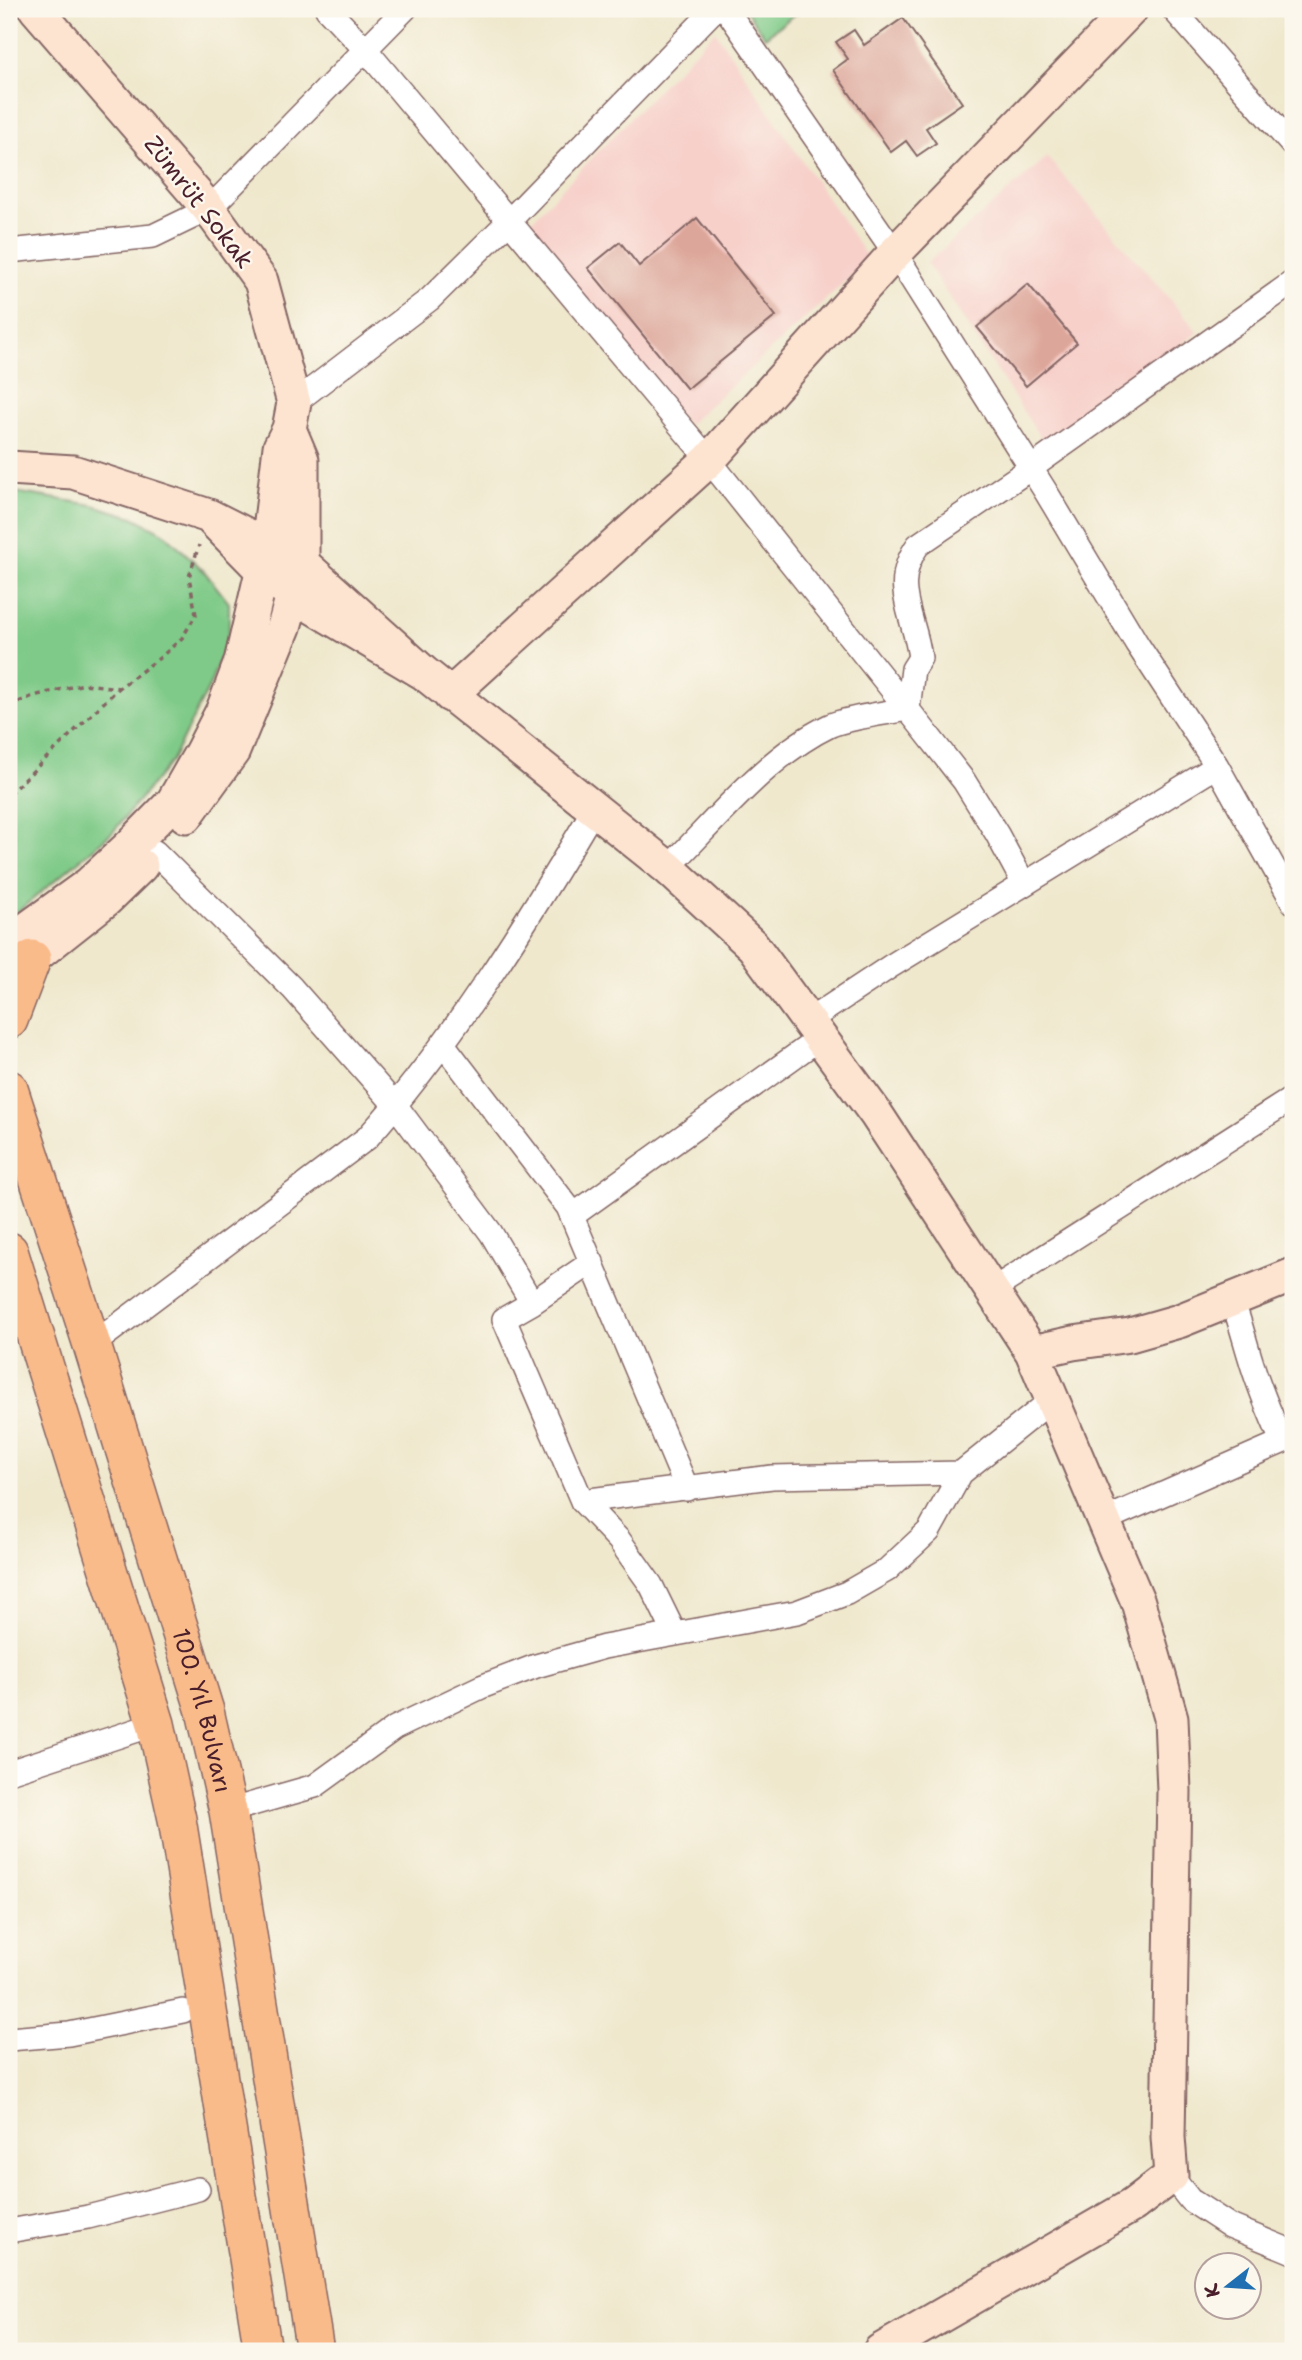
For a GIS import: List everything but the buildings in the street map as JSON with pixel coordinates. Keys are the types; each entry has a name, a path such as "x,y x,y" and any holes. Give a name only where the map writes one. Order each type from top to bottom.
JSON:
{"main road":[{"path":"9,1020 16,959"},
{"name":"100. Yıl Bulvarı","path":"9,1089 92,1345 205,1711 228,1811 315,2351"},
{"name":"100. Yıl Bulvarı","path":"9,1251 156,1724 177,1819 263,2351"}],"street":[{"name":"Zümrüt Sokak","path":"16,959 107,899 155,852 196,804 233,751 284,627 302,563 302,460 261,281 209,209 37,9"},
{"path":"327,9 366,50 709,460 908,709 964,781 1024,884"},
{"path":"9,251 153,236 209,209 405,9"},
{"path":"16,959 173,802 223,710 241,662 265,559 280,447 292,416 430,299 715,9"},
{"path":"726,9 895,253 1031,468 1137,644 1217,766 1293,902"},
{"path":"450,695 709,460 895,253 1131,9"},
{"path":"1173,9 1293,146"},
{"path":"908,709 913,669 919,658 906,600 904,576 908,560 918,545 1293,282"},
{"path":"9,468 73,472 209,516 265,559 293,595 424,673"},
{"path":"265,559 302,563 424,673 668,868 753,946 876,1114 1032,1352 1138,1602 1171,1718 1174,1791 1168,2137 1171,2176 1190,2200 1230,2226 1293,2252"},
{"path":"668,868 763,772 796,746 831,725 908,709"},
{"path":"572,1216 814,1030 891,966 1217,766"},
{"path":"92,1345 367,1138 396,1106 443,1044 548,886 594,809"},
{"path":"155,852 292,988 396,1106 491,1233 532,1303"},
{"path":"443,1044 568,1207 687,1489"},
{"path":"992,1290 1293,1098"},
{"path":"592,1262 504,1319 582,1501 619,1540 651,1585 675,1634"},
{"path":"1032,1352 1130,1335 1179,1321 1293,1275"},
{"path":"1104,1520 1288,1439 1259,1384 1232,1300"},
{"path":"228,1811 315,1786 396,1728 481,1687 536,1666 604,1647 797,1612 847,1593 887,1570 929,1531 961,1474 1053,1399"},
{"path":"582,1501 772,1478 961,1474"},
{"path":"9,1772 156,1724"},
{"path":"9,2039 69,2034 183,2011"},
{"path":"880,2351 1133,2205 1171,2176"},
{"path":"9,2231 88,2217 198,2189"}],"path":[{"path":"9,794 119,688 182,638 196,615 189,577 209,516"},
{"path":"9,706 33,696 84,684 119,688"}],"shaded area":[{"path":"715,31 869,260 688,425 524,228"},
{"path":"1047,157 1198,332 1047,448 927,263"}],"green space":[{"path":"745,9 802,9 765,37"},
{"path":"9,491 93,505 133,517 164,533 204,571 229,603 229,633 210,685 172,760 113,832 9,919"}]}
